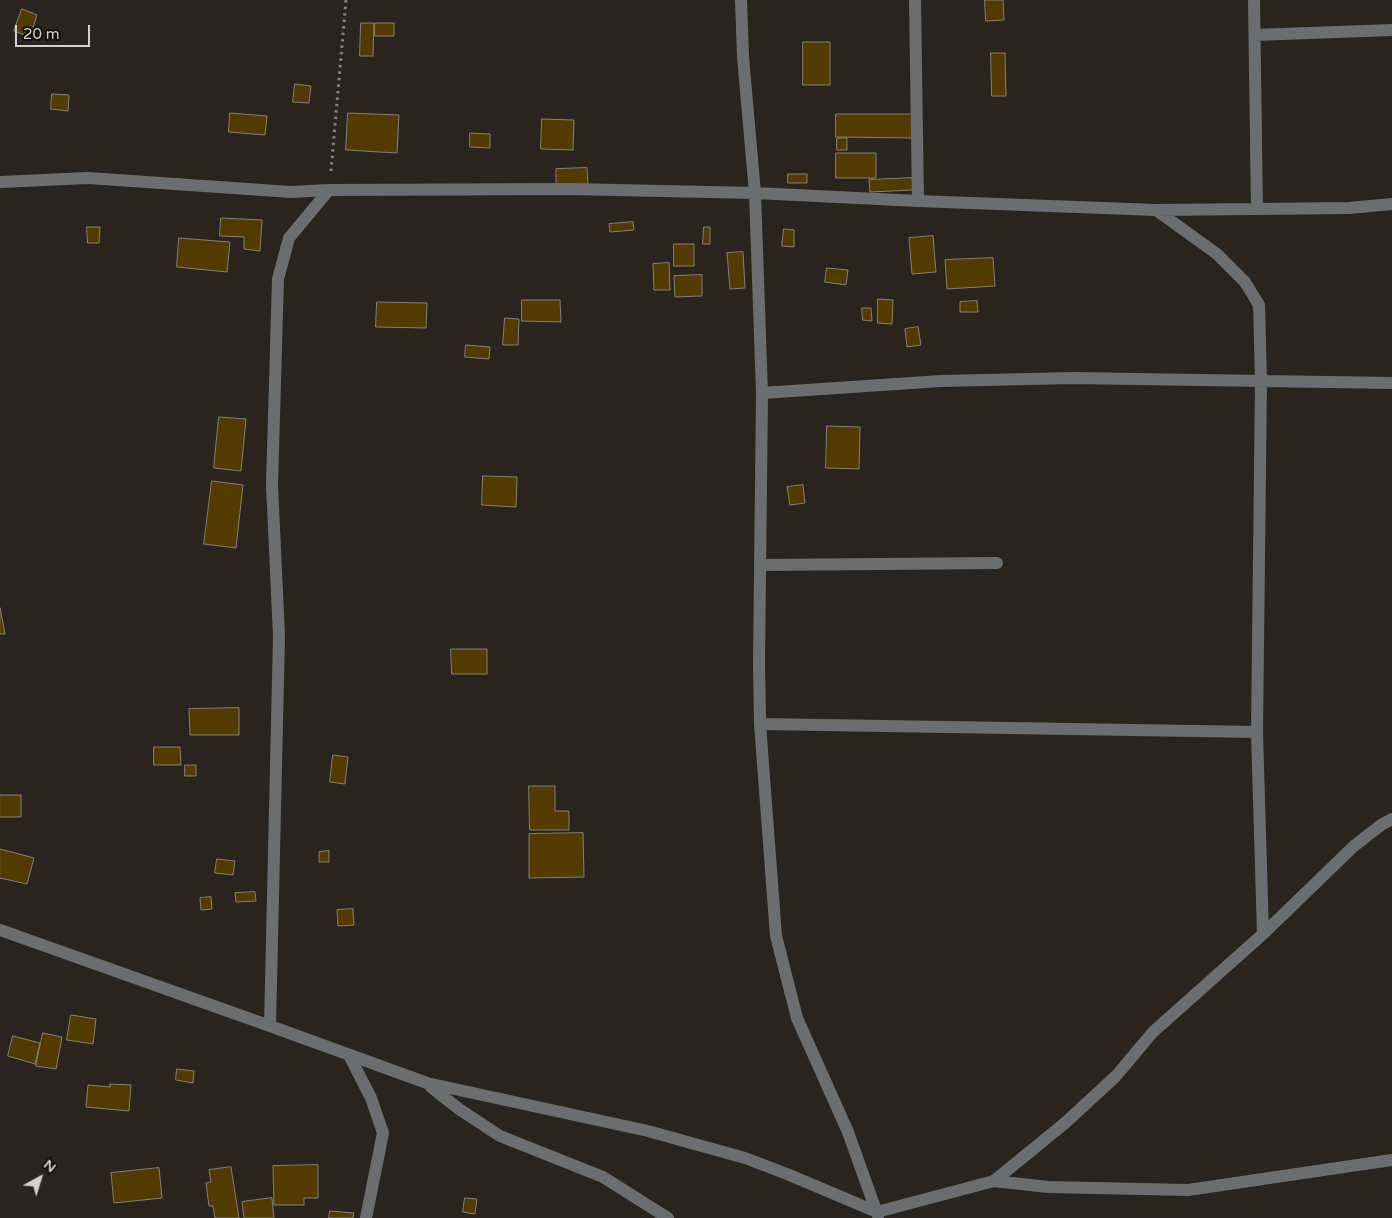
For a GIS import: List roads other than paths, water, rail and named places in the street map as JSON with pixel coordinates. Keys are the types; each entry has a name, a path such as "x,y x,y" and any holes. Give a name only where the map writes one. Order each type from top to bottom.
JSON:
{"street":[{"path":"741,0 743,57 755,193 762,393 760,724 776,936 797,1018 848,1132 878,1215"},
{"path":"915,0 918,201"},
{"path":"1254,0 1257,209"},
{"path":"1255,35 1392,30"},
{"path":"0,182 88,178 291,192 329,190 570,189 755,193 1156,210 1349,208 1392,204"},
{"path":"270,1026 279,636 272,484 278,279 289,238 329,190"},
{"path":"1156,210 1217,254 1244,282 1259,305 1261,381 1257,732 1263,934"},
{"path":"762,393 940,381 1074,378 1392,383"},
{"path":"760,565 997,564"},
{"path":"760,724 1257,732"},
{"path":"994,1181 1065,1123 1116,1076 1153,1032 1263,934 1354,846 1392,819"},
{"path":"0,930 427,1083 648,1131 745,1158 787,1174 878,1215 994,1181 1048,1187 1188,1190 1392,1160"},
{"path":"349,1054 371,1098 383,1133 366,1218"},
{"path":"427,1083 459,1109 500,1136 603,1177 668,1218"}]}
